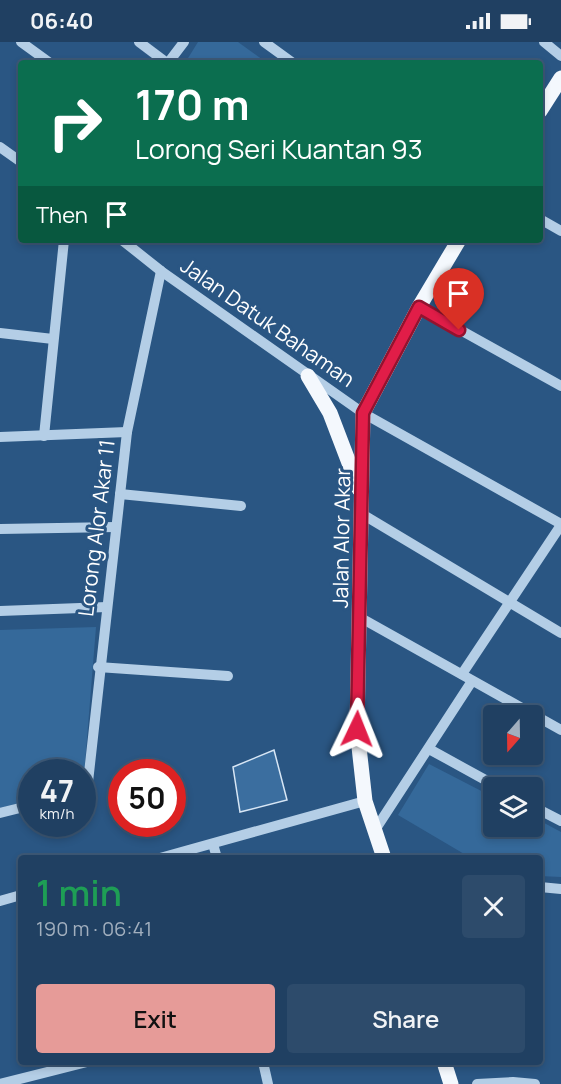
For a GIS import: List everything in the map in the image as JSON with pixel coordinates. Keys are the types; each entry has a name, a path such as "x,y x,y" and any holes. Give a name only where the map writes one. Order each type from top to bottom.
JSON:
{"main road":[{"path":"543,106 561,78"},
{"name":"Jalan Alor Akar","path":"383,855 365,801 357,729 361,618 363,413 419,307 457,243"},
{"path":"308,376 330,413 362,497"},
{"path":"445,1065 451,1084"}],"street":[{"path":"21,42 46,60"},
{"path":"139,42 164,60"},
{"path":"170,60 184,42"},
{"path":"264,42 289,60"},
{"path":"544,42 561,56"},
{"path":"0,147 18,160"},
{"path":"543,221 561,231"},
{"path":"44,436 64,243"},
{"name":"Jalan Datuk Bahaman","path":"126,243 161,271 363,413 561,525"},
{"name":"Lorong Alor Akar 11","path":"90,759 127,432 161,271"},
{"path":"419,307 561,386"},
{"path":"0,333 53,339"},
{"path":"0,437 127,432"},
{"path":"120,494 241,506"},
{"path":"362,514 561,633"},
{"path":"375,830 429,749 510,603 561,525"},
{"path":"0,529 116,527"},
{"path":"0,611 107,607"},
{"path":"361,618 561,730"},
{"path":"99,667 228,676"},
{"path":"429,749 483,779"},
{"path":"171,855 365,801"},
{"path":"0,813 18,808"},
{"path":"543,812 561,821"},
{"path":"213,844 215,855"},
{"path":"543,888 561,889"},
{"path":"0,901 18,896"},
{"path":"0,1084 75,1065"},
{"path":"264,1065 268,1084"},
{"path":"477,1084 513,1082 535,1084"}],"shaded area":[{"path":"198,42 238,42 263,60 187,60"},
{"path":"96,627 85,759 18,759 18,803 0,808 0,630"},
{"path":"429,764 483,792 483,837 543,837 543,822 561,832 561,877 543,876 543,855 466,855 398,815"}],"building":[{"path":"274,750 287,800 240,812 233,767"}],"route":[{"path":"357,729 361,618 363,413 419,307 459,330"}]}
